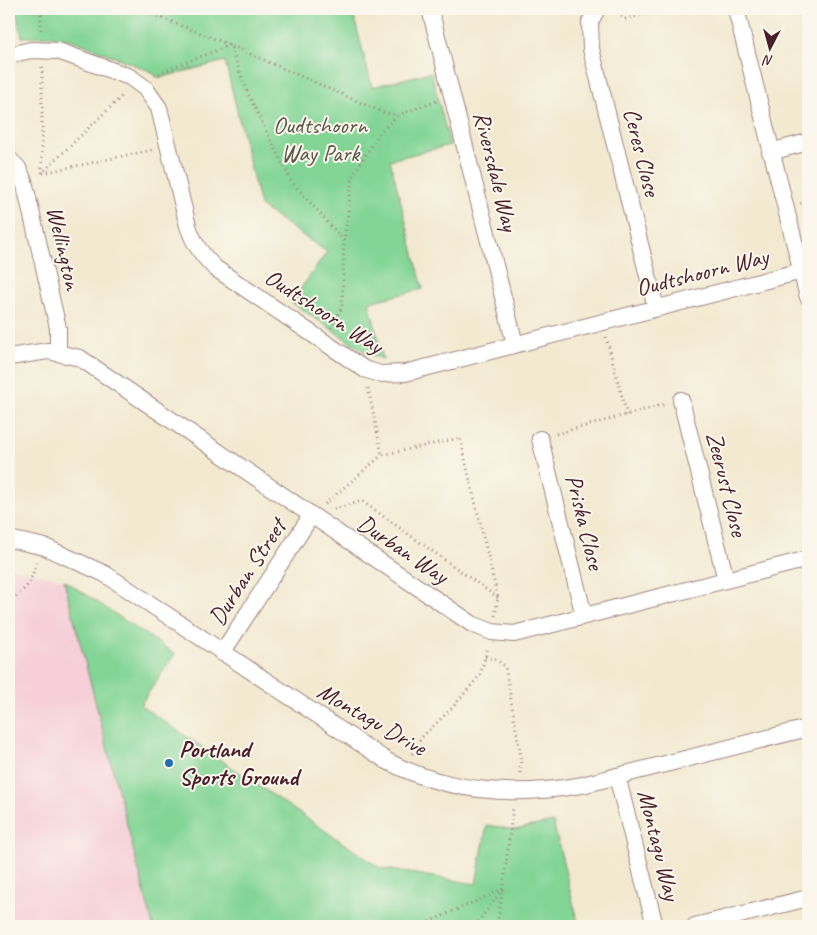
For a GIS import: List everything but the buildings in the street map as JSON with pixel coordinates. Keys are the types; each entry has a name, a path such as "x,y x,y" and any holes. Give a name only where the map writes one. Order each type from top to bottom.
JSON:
{"street":[{"name":"Riversdale Way","path":"430,9 515,344"},
{"name":"Ceres Close","path":"597,9 590,22 590,49 656,308"},
{"path":"736,9 770,152 808,297"},
{"name":"Oudtshoorn Way","path":"9,55 42,49 58,51 137,81 152,95 159,108 188,226 194,242 203,256 215,268 324,343 364,369 380,374 405,373 802,271"},
{"path":"770,152 808,142"},
{"name":"Wellington","path":"9,159 18,168 24,181 58,328 58,352"},
{"name":"Durban Way","path":"9,357 38,352 58,352 80,358 472,624 492,632 514,634 808,559"},
{"name":"Zeerust Close","path":"681,400 726,580"},
{"name":"Priska Close","path":"540,439 584,616"},
{"name":"Durban Street","path":"222,654 311,516"},
{"name":"Montagu Drive","path":"9,539 45,547 104,574 222,654 387,761 403,770 462,786 518,792 556,790 808,728"},
{"name":"Montagu Way","path":"617,776 655,926"},
{"path":"695,926 808,898"}],"path":[{"path":"41,9 42,174"},
{"path":"139,9 230,45 384,113 398,116"},
{"path":"612,9 625,18 663,9"},
{"path":"42,174 137,81 230,45"},
{"path":"230,45 248,94 291,181 344,241"},
{"path":"324,343 342,307 344,241 353,175 380,132 398,116 452,96"},
{"path":"24,181 42,174 168,147"},
{"path":"602,322 627,415"},
{"path":"364,369 382,455"},
{"path":"540,439 681,400"},
{"path":"311,516 382,455 460,438 498,598 492,632 480,675 453,707 421,738 403,770"},
{"path":"311,516 362,501 498,598"},
{"path":"9,604 29,584 45,547"},
{"path":"485,657 495,659 505,666 521,757 518,792 512,813 497,926"},
{"path":"420,926 503,889"},
{"path":"475,926 503,889"}],"shaded area":[{"path":"9,567 64,580 153,926 9,926"}],"green space":[{"name":"Oudtshoorn Way Park","path":"15,9 352,9 372,87 431,72 450,145 390,160 423,289 369,302 383,359 368,354 291,302 327,252 260,206 225,61 159,78 150,71 72,40 49,36 22,37"},
{"name":"Portland Sports Ground","path":"64,580 175,654 140,705 380,868 476,884 487,825 514,830 553,822 579,926 153,926"}],"place":[{"name":"Portland Sports Ground","path":"169,763"}]}
